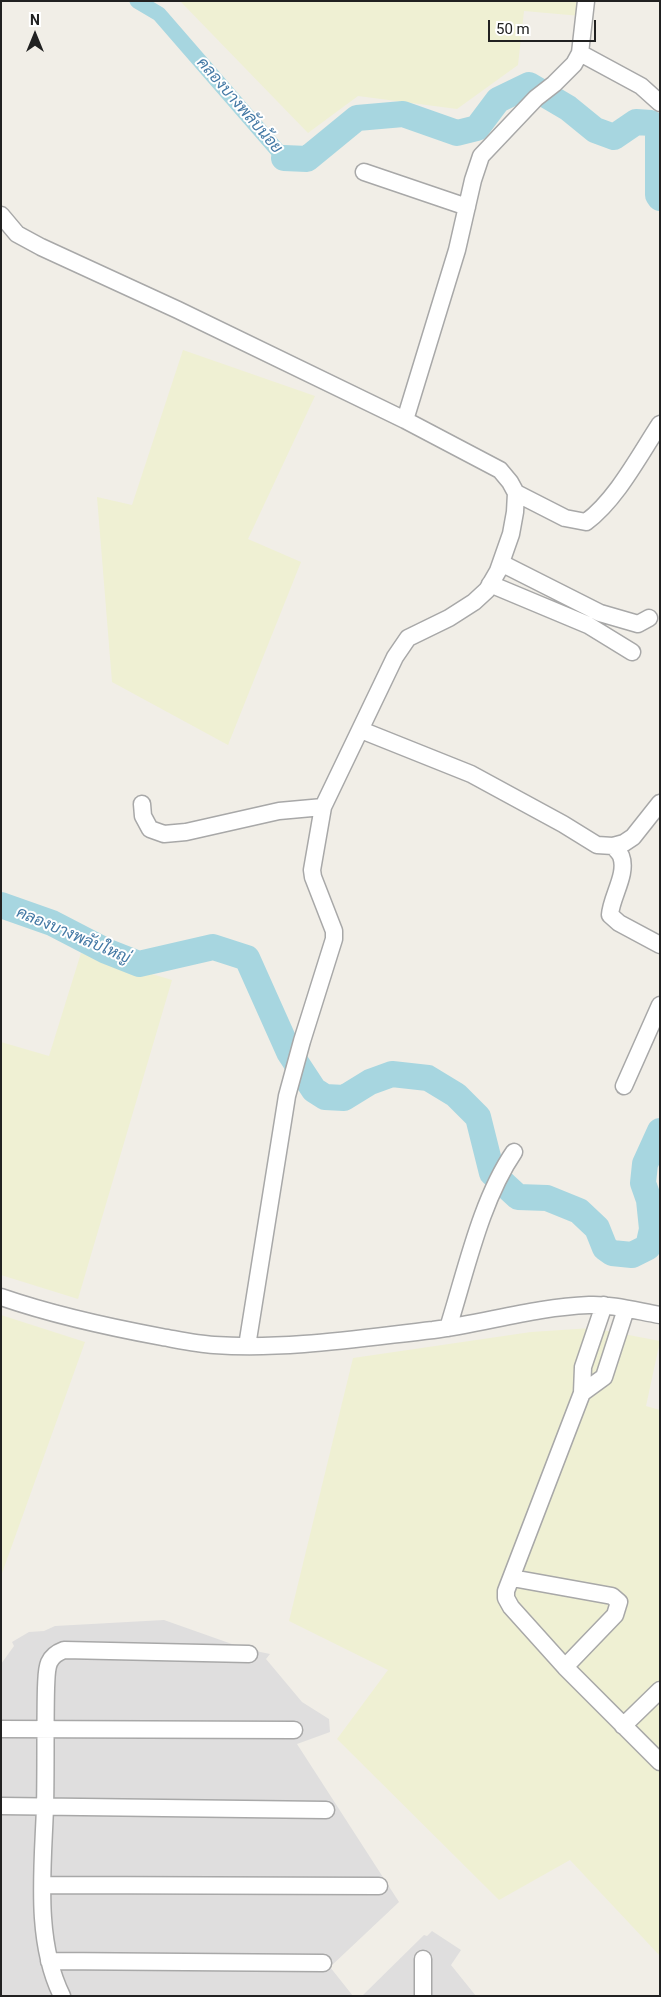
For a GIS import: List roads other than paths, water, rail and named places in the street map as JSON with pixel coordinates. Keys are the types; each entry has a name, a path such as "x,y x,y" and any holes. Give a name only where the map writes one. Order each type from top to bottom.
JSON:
{"street":[{"path":"404,420 455,258 473,180 481,156 536,98 554,84 574,64 580,53 586,1"},
{"path":"580,53 641,86 660,104"},
{"path":"364,172 467,207"},
{"path":"1,215 17,234 41,248 178,310 404,420 500,470 516,493 511,534 501,563 487,590 474,602 449,618 408,638 394,657 323,807 312,870 334,931 334,939 287,1096 247,1346"},
{"path":"516,493 565,518 586,522 597,514 615,492 660,424"},
{"path":"501,563 600,613 622,621 638,624 649,618"},
{"path":"490,584 588,625 632,652"},
{"path":"361,730 471,774 563,824 597,845 613,846 624,843 633,837 660,803"},
{"path":"142,804 143,816 150,829 164,834 186,832 279,811 323,807"},
{"path":"613,846 621,855 622,867 610,915 618,923 660,945"},
{"path":"624,1086 660,1006"},
{"path":"448,1328 488,1200 503,1168 514,1152"},
{"path":"1,1297 129,1331 212,1345 247,1346 333,1342 448,1328 551,1308 597,1305 660,1315"},
{"path":"597,1305 583,1367 582,1392 506,1591 506,1598 511,1607 565,1667 660,1762"},
{"path":"582,1392 604,1377 626,1309"},
{"path":"512,1578 612,1596 619,1602 615,1615 565,1667"},
{"path":"62,1996 49,1961 43,1885 47,1665 56,1653 64,1650 248,1654"},
{"path":"623,1726 660,1690"},
{"path":"1,1729 294,1730"},
{"path":"1,1806 326,1810"},
{"path":"43,1885 379,1886"},
{"path":"423,1959 423,1996"},
{"path":"49,1961 323,1963"}],"waterway":[{"name":"คลองบางพลับน้อย","path":"137,1 159,14 284,158"},
{"name":"คลองบางพลับน้อย","path":"284,158 307,159 357,118 403,114 457,133 477,128 498,100 529,85 568,108 595,130 614,137 636,122 651,123 658,129 658,195 660,198"},
{"name":"คลองบางพลับใหญ่","path":"1,905 52,923 106,951 139,964 213,947 247,958 289,1052 314,1090 325,1097 344,1098 370,1082 392,1074 428,1078 456,1095 478,1117 492,1173 518,1197 547,1198 579,1211 597,1228 605,1248 612,1253 632,1255 648,1247 652,1229 649,1200 643,1183 645,1164 660,1131"}]}
